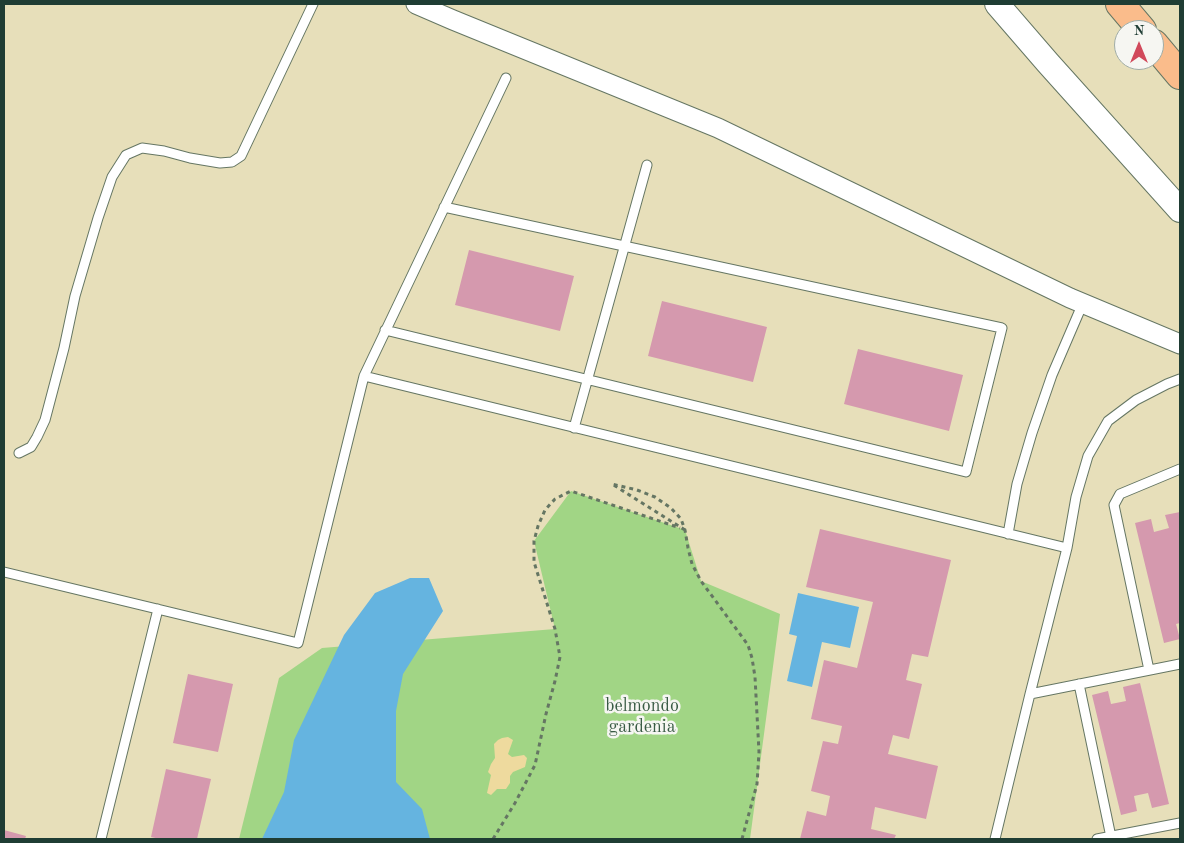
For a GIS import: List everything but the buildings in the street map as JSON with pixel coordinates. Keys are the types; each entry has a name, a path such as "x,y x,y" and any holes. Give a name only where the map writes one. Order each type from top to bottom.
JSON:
{"highway":[{"path":"1120,4 1134,20"},
{"path":"1164,56 1180,75"}],"street":[{"path":"416,4 718,128 1083,303 1180,344"},
{"path":"997,4 1180,210"}],"lane":[{"path":"19,453 31,447 38,437 45,420 64,348 75,296 98,218 112,177 126,155 142,148 220,163 232,162 241,156 313,4"},
{"path":"4,572 298,644 364,376 506,78"},
{"path":"574,428 646,165"},
{"path":"385,330 966,472 1002,328 444,207"},
{"path":"1008,534 1017,484 1032,433 1052,375 1083,303"},
{"path":"364,376 1067,548"},
{"path":"995,839 1067,548 1076,498 1088,456 1108,420 1136,400 1180,379"},
{"path":"1149,670 1114,505 1120,494 1180,469"},
{"path":"101,839 158,610"},
{"path":"1030,694 1180,664"},
{"path":"1079,684 1111,837"},
{"path":"1097,839 1180,823"}],"path":[{"path":"685,530 612,484 637,490 655,498 671,508 681,519 685,530 692,564 701,581 748,645 755,678 759,752 757,784 742,839"},
{"path":"493,839 535,765 546,714 556,681 560,657 556,629 534,562 534,541 545,510 556,498 571,491 685,530"}],"green space":[{"name":"belmondo gardenia","path":"571,491 685,530 701,581 780,614 750,839 239,839 279,678 322,648 555,629 534,541"}],"sand":[{"path":"508,737 513,740 508,754 512,757 524,755 527,758 525,767 513,772 506,789 497,789 491,795 487,793 491,775 488,772 495,758 494,744 502,738"}],"water":[{"path":"410,578 429,578 443,611 403,674 396,711 396,782 422,809 430,839 262,839 284,792 294,740 344,635 375,593"},
{"path":"798,593 859,607 850,648 822,642 812,687 787,681 797,636 789,634"}]}
